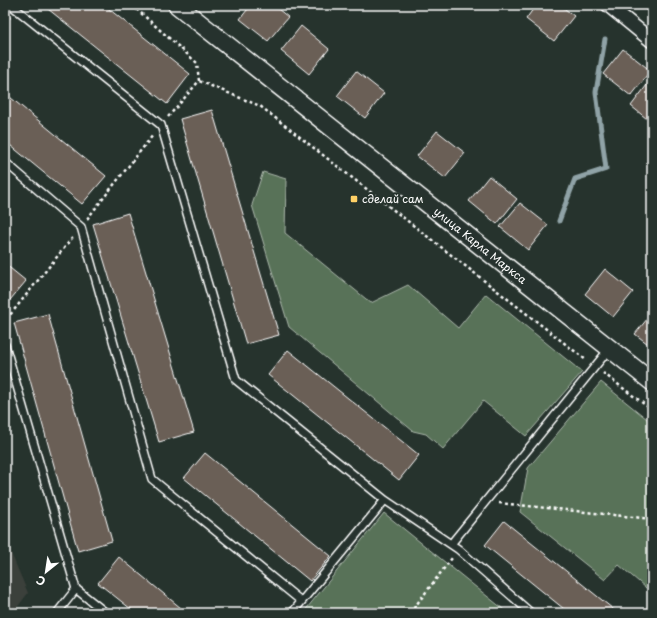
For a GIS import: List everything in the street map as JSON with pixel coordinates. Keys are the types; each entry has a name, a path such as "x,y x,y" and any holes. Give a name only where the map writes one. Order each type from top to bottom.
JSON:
{"street":[{"name":"улица Карла Маркса","path":"177,5 652,382"},
{"path":"614,7 652,41"}],"lane":[{"path":"11,5 161,125 236,380 385,500 458,549 531,613"},
{"path":"5,162 81,227 152,479 301,601"},
{"path":"5,346 76,589 106,613"},
{"path":"451,544 610,348"},
{"path":"292,613 385,500"},
{"path":"57,613 76,589"}],"path":[{"path":"5,317 10,315 161,125 199,81 197,62 132,5"},
{"path":"199,81 260,106 652,410"},
{"path":"498,503 652,519"},
{"path":"410,613 458,549"}],"shaded area":[{"path":"5,539 28,593 13,613 5,613"}],"green space":[{"path":"263,172 286,179 285,233 371,303 408,285 458,328 486,294 582,372 526,436 483,401 443,449 426,434 413,431 289,327 252,205"},
{"path":"601,382 652,423 652,593 619,565 605,580 520,512 528,468"},
{"path":"384,513 508,613 303,613"}],"building":[{"path":"43,5 104,5 190,74 167,104"},
{"path":"251,5 273,5 288,17 268,41 240,19"},
{"path":"536,5 560,5 574,16 554,41 526,19"},
{"path":"301,26 329,49 309,74 281,51"},
{"path":"623,49 651,71 631,96 603,74"},
{"path":"356,71 384,93 365,118 337,96"},
{"path":"650,81 652,82 652,123 631,106"},
{"path":"5,93 106,176 82,204 5,141"},
{"path":"212,110 279,335 246,344 180,119"},
{"path":"437,131 465,153 445,178 417,156"},
{"path":"489,176 517,199 497,224 469,201"},
{"path":"520,203 548,225 528,250 500,227"},
{"path":"128,213 194,432 159,442 93,224"},
{"path":"5,264 26,281 5,306"},
{"path":"605,269 633,292 613,317 585,294"},
{"path":"652,313 652,347 635,334"},
{"path":"48,314 112,541 78,551 14,323"},
{"path":"288,350 419,455 399,480 268,375"},
{"path":"205,453 331,556 310,581 184,478"},
{"path":"504,521 618,613 569,613 485,545"},
{"path":"119,557 187,613 136,613 98,583"}],"waterway":[{"path":"559,221 575,179 606,169 596,92 605,39"}],"place":[{"name":"сделай сам","path":"354,199"}]}
